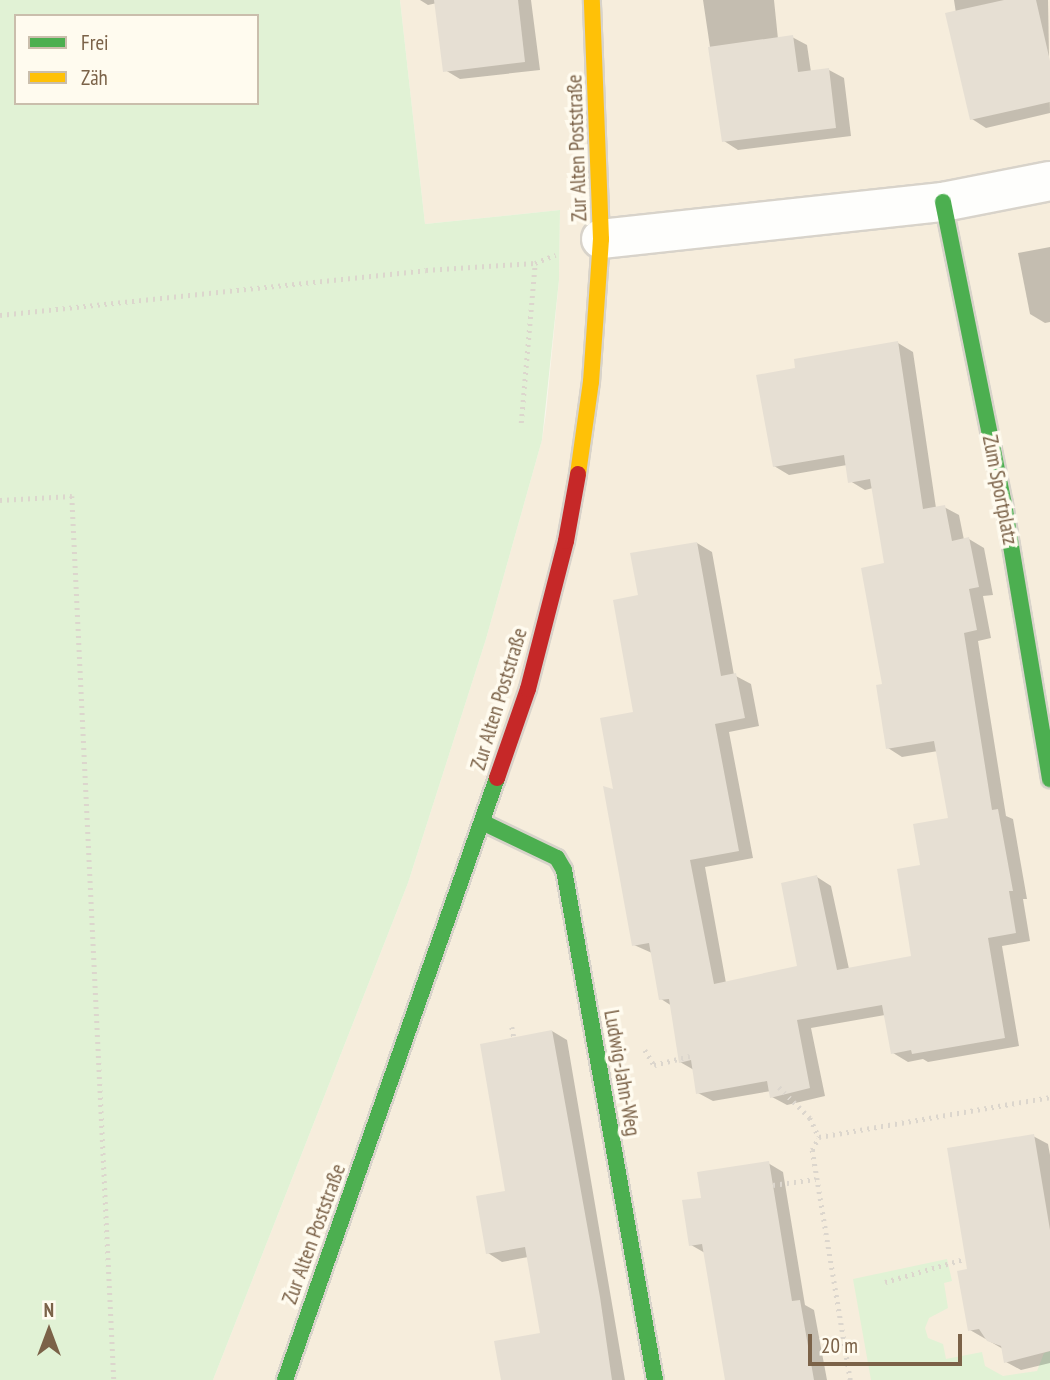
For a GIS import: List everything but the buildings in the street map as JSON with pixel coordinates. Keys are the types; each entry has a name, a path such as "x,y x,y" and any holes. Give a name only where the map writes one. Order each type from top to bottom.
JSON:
{"street":[{"name":"Zur Alten Poststraße","path":"285,1380 528,689 566,541 581,460 591,382 601,239 592,0"},
{"path":"601,239 943,202 1050,181"},
{"name":"Zum Sportplatz","path":"943,202 1004,504 1050,779"},
{"name":"Ludwig-Jahn-Weg","path":"482,822 557,858 564,870 654,1380"}],"path":[{"path":"0,315 426,270 535,263 601,239"},
{"path":"521,423 535,263"},
{"path":"0,500 72,496 114,1380"},
{"path":"512,1027 514,1037"},
{"path":"642,1044 654,1065 690,1056"},
{"path":"779,1087 810,1118 819,1137"},
{"path":"850,1380 811,1150 819,1137 1050,1097"},
{"path":"773,1185 816,1179"},
{"path":"885,1282 964,1259"}],"shaded area":[{"path":"400,0 1050,0 1050,1380 213,1380 408,883 486,639 542,440 546,413 559,280 560,210 425,224"}],"green space":[{"path":"0,0 400,0 425,224 560,210 559,280 542,440 486,639 408,883 213,1380 0,1380"},
{"path":"947,1259 952,1281 944,1283 948,1308 929,1318 925,1328 928,1338 943,1344 946,1359 982,1352 985,1366 1003,1376 1037,1371 1044,1353 1050,1351 1050,1380 871,1380 853,1279"}],"traffic: fast":[{"path":"943,202 1004,504 1050,779"},
{"path":"285,1380 497,778"},
{"path":"482,822 557,858 564,870 655,1380"}],"traffic: slow":[{"path":"578,474 591,382 601,239 592,0"}],"traffic: jam":[{"path":"497,778 528,689 566,541 578,474"}]}
